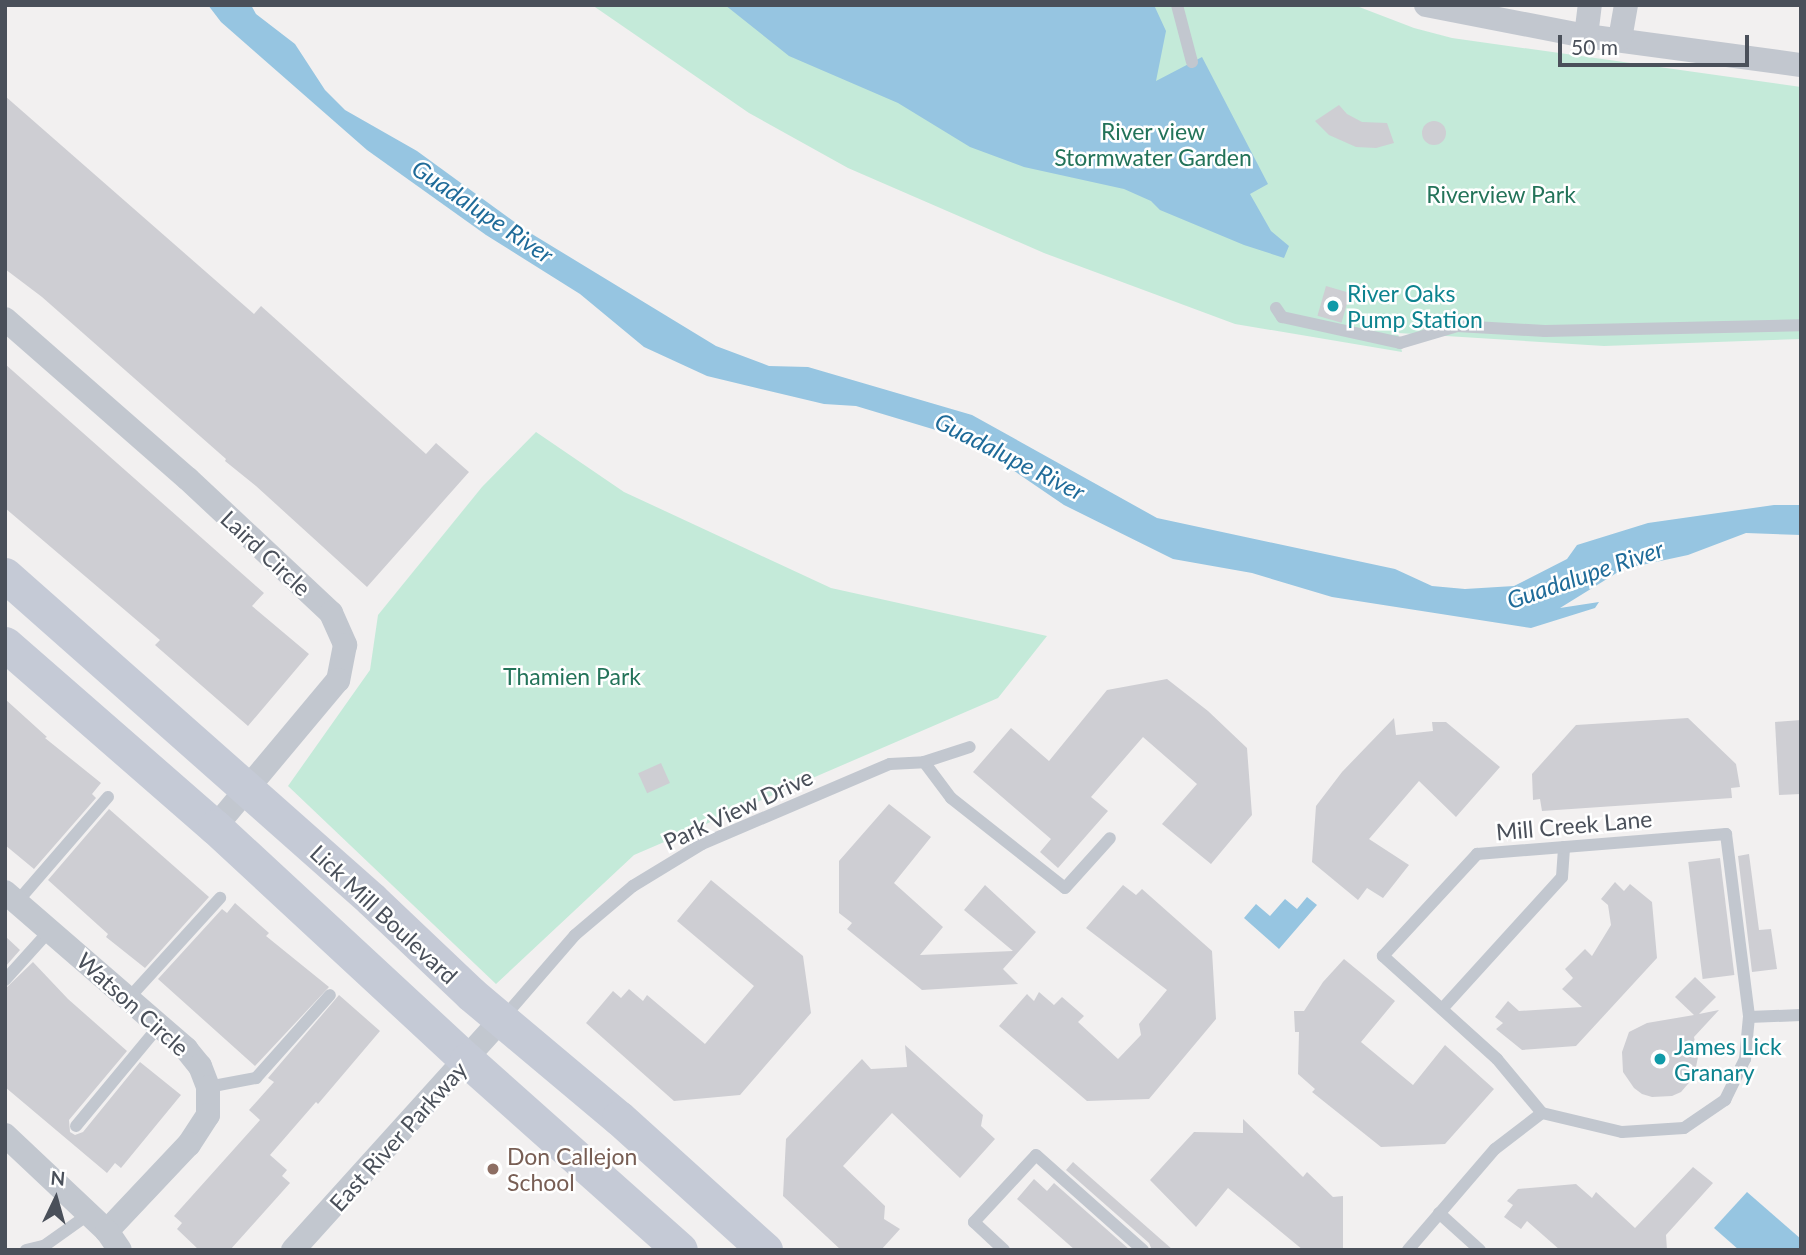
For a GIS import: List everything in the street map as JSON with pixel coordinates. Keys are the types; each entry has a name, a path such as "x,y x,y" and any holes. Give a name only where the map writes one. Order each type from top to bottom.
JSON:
{"main road":[{"name":"Lick Mill Boulevard","path":"5,575 371,898 501,1020 619,1118 765,1250"},
{"path":"5,644 215,827 467,1060 680,1250"}],"street":[{"path":"1426,5 1586,36 1801,65"},
{"path":"1586,36 1590,5"},
{"path":"1620,39 1626,5"},
{"name":"Laird Circle","path":"5,319 188,479 331,613 345,645 338,680 215,827"},
{"name":"Watson Circle","path":"11,897 159,1026 200,1066 208,1087"},
{"name":"East River Parkway","path":"293,1250 501,1020"},
{"path":"5,1135 113,1240 189,1144 208,1115 208,1087"}],"lane":[{"path":"1177,5 1192,62"},
{"path":"1276,308 1282,317 1400,343 1457,326 1545,331 1801,325"},
{"name":"Park View Drive","path":"501,1020 575,935 632,886 702,844 890,764 924,762 970,747"},
{"path":"924,762 951,798 1065,888 1110,838"},
{"path":"11,897 108,797"},
{"name":"Mill Creek Lane","path":"1542,1112 1497,1059 1383,956 1477,854 1726,834 1749,1017"},
{"path":"1441,1009 1562,877 1564,847"},
{"path":"128,999 220,898"},
{"path":"5,980 50,930"},
{"path":"208,1087 256,1078 330,995"},
{"path":"1408,1250 1494,1149 1542,1112 1622,1132 1684,1128 1725,1100 1745,1059 1749,1017 1801,1015"},
{"path":"76,1126 159,1026"},
{"path":"1004,1250 974,1222 1036,1155 1143,1250"},
{"path":"1439,1213 1480,1250"},
{"path":"26,1250 44,1246 89,1214"}],"green space":[{"path":"592,5 1354,5 1414,28 1452,38 1801,87 1801,339 1604,346 1398,333 1402,352 1235,324 1044,253 848,168 749,113"},
{"name":"Thamien Park","path":"536,432 624,492 831,588 1047,636 998,698 634,855 496,984 288,786 370,670 378,615 482,487"}],"water":[{"name":"Guadalupe River","path":"208,5 251,5 256,14 295,44 325,90 345,110 417,151 527,231 716,346 769,366 808,367 972,415 1157,518 1395,569 1432,586 1465,589 1514,586 1567,559 1577,545 1648,523 1774,505 1801,505 1801,535 1746,533 1688,555 1623,569 1560,608 1599,602 1595,608 1531,628 1332,597 1252,573 1173,559 1064,505 969,440 856,406 824,404 707,376 644,347 580,294 486,235 367,150 221,22"},
{"path":"725,5 1154,5 1166,31 1156,81 1202,57 1268,184 1250,194 1271,231 1289,246 1284,258 1244,245 1160,210 1151,201 1124,189 1024,167 970,147 898,103 789,56"},
{"path":"1307,897 1317,905 1279,949 1244,918 1256,904 1270,916 1285,899 1297,909"},
{"path":"1747,1192 1801,1239 1801,1250 1739,1250 1714,1228"}],"building":[{"path":"5,96 254,314 261,306 426,454 436,443 469,472 367,587 42,297 5,269"},
{"path":"1339,105 1347,114 1362,122 1387,123 1394,143 1376,148 1356,147 1329,135 1315,121"},
{"path":"1429,121 1439,121 1446,128 1446,138 1439,145 1429,145 1422,138 1422,128"},
{"name":"River Oaks Pump Station","path":"1326,286 1350,293 1341,323 1317,316"},
{"path":"5,364 264,593 252,606 309,654 248,726 155,645 160,640 5,508"},
{"path":"1167,679 1208,711 1247,748 1252,815 1211,864 1162,824 1197,784 1143,737 1091,797 1108,811 1058,868 1040,852 1051,839 973,772 1011,728 1049,761 1107,690"},
{"path":"5,699 47,737 45,738 101,783 92,794 96,798 34,869 5,845"},
{"path":"1394,718 1396,735 1433,731 1432,722 1446,722 1500,767 1456,817 1419,781 1369,839 1409,865 1383,898 1367,888 1358,900 1312,862 1316,806 1342,772"},
{"path":"1688,718 1736,764 1740,787 1731,788 1732,798 1542,811 1540,799 1533,800 1532,774 1576,725"},
{"path":"1801,720 1801,794 1779,795 1775,722"},
{"path":"661,763 670,783 647,793 638,773"},
{"path":"889,804 931,837 894,883 943,927 920,955 1013,951 964,910 985,885 1036,932 1003,969 1018,984 922,990 847,929 852,923 839,913 839,861"},
{"path":"109,809 209,897 145,968 106,937 108,934 48,880"},
{"path":"1749,854 1759,930 1771,929 1777,969 1752,972 1738,856"},
{"path":"1720,858 1734,975 1703,979 1688,862"},
{"path":"711,880 803,956 811,1013 740,1095 674,1101 586,1023 613,991 621,998 629,989 643,1001 647,995 705,1044 754,986 677,921"},
{"path":"1615,882 1624,891 1630,884 1652,902 1657,958 1576,1046 1522,1050 1496,1029 1503,1023 1495,1017 1508,1001 1519,1011 1582,1007 1562,989 1573,978 1565,969 1585,949 1592,956 1611,925 1608,905 1601,899"},
{"path":"1123,885 1136,895 1142,889 1212,951 1216,1019 1149,1099 1087,1101 999,1026 1027,994 1034,1001 1039,992 1054,1005 1062,997 1084,1016 1078,1022 1118,1059 1141,1035 1139,1024 1167,990 1086,928"},
{"path":"235,903 269,933 266,936 329,987 255,1066 158,979 222,909 227,913"},
{"path":"5,936 20,950 5,967"},
{"path":"1344,959 1395,1001 1361,1042 1413,1085 1445,1045 1494,1089 1445,1144 1381,1147 1312,1092 1315,1089 1298,1074 1299,1032 1295,1032 1294,1011 1304,1011 1323,982"},
{"path":"33,962 68,999 127,1051 69,1120 70,1132 75,1135 83,1132 140,1062 181,1095 121,1168 115,1163 107,1173 5,1087 5,989"},
{"name":"James Lick Granary","path":"1695,977 1716,997 1699,1014 1719,1010 1694,1037 1698,1057 1694,1077 1681,1092 1672,1096 1652,1097 1642,1094 1634,1088 1623,1072 1622,1052 1629,1032 1647,1023 1694,1015 1675,997"},
{"path":"339,995 380,1031 270,1155 287,1170 282,1176 290,1183 230,1250 199,1250 177,1229 182,1223 174,1216 260,1120 249,1110 274,1082 268,1078"},
{"path":"905,1045 983,1115 981,1126 995,1139 960,1178 892,1113 843,1166 885,1206 884,1219 900,1229 881,1250 841,1250 783,1196 786,1139 862,1059 871,1069 907,1067"},
{"path":"1243,1119 1303,1177 1307,1172 1333,1197 1343,1196 1343,1250 1303,1250 1228,1188 1196,1227 1150,1180 1194,1132 1243,1133"},
{"path":"1073,1162 1173,1250 1152,1250 1149,1243 1066,1170"},
{"path":"1693,1167 1713,1183 1666,1235 1667,1250 1560,1250 1527,1221 1521,1229 1504,1217 1513,1205 1507,1201 1518,1189 1576,1184 1592,1198 1596,1192 1635,1228"},
{"path":"1034,1179 1047,1191 1054,1183 1130,1250 1075,1250 1017,1199"}],"place":[{"name":"River Oaks Pump Station","path":"1333,306"},
{"name":"James Lick Granary","path":"1660,1059"},
{"name":"Don Callejon School","path":"493,1169"}],"park label":[{"name":"River view Stormwater Garden","path":"1153,144"},
{"name":"Riverview Park","path":"1501,194"}]}
